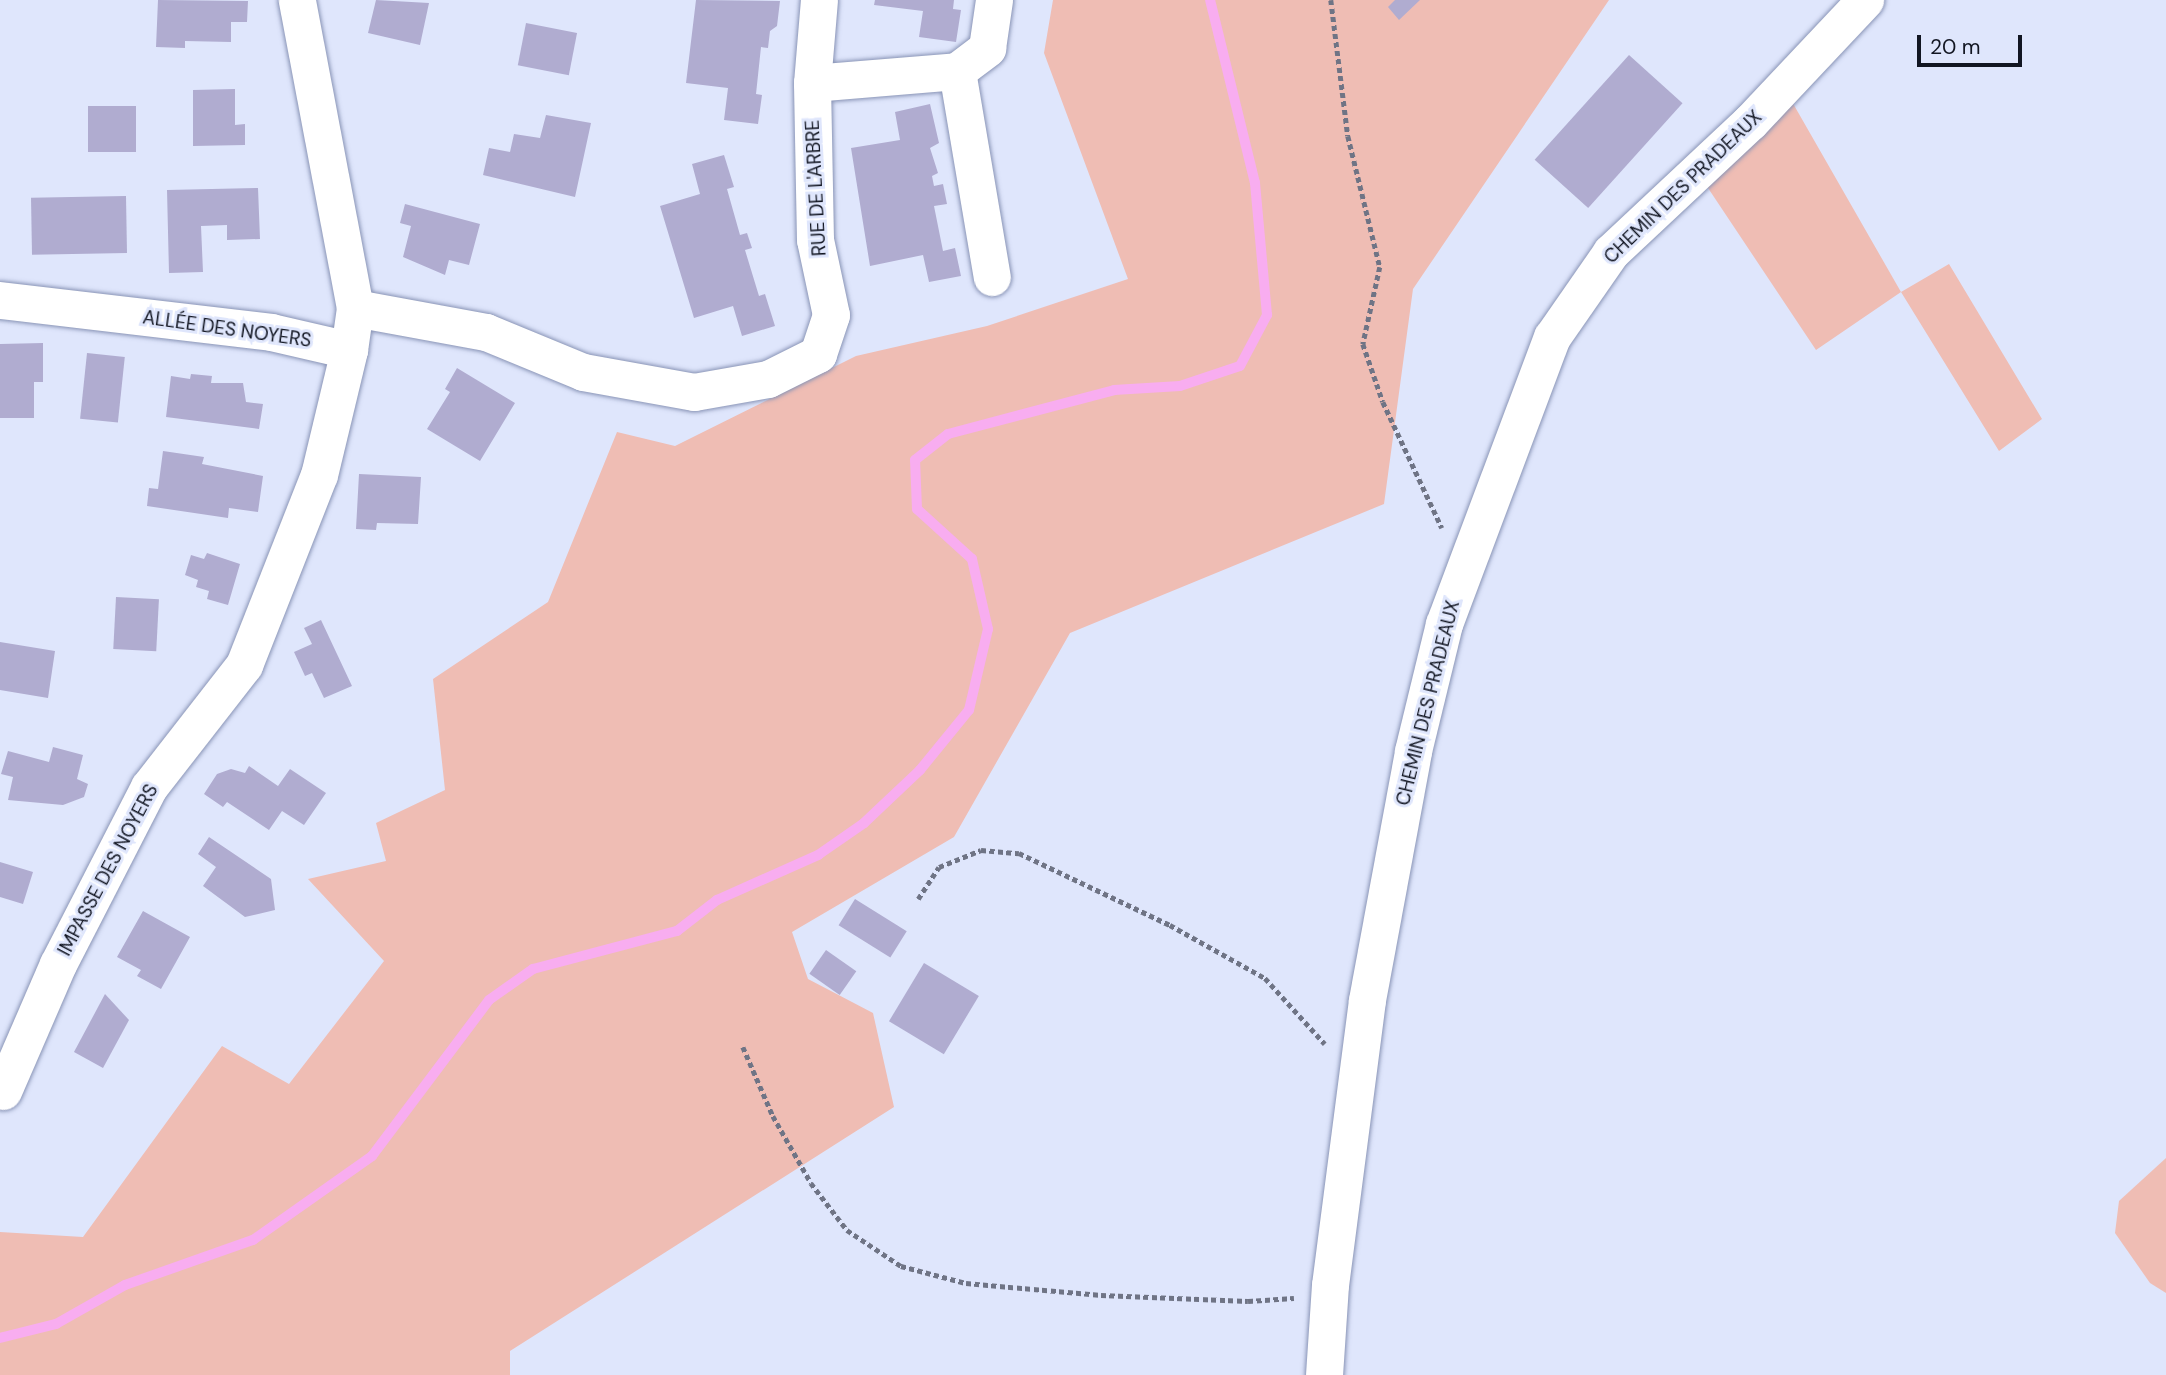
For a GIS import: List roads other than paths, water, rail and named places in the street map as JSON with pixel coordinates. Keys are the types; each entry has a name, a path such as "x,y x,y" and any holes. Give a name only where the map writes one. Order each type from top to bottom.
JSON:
{"street":[{"path":"296,0 355,308 349,350"},
{"name":"RUE DE L'ARBRE","path":"355,308 486,332 583,372 694,392 768,379 818,354 831,315 815,240 812,83 819,0"},
{"path":"812,83 957,71 987,48 994,0"},
{"name":"CHEMIN DES PRADEAUX","path":"1324,1375 1329,1295 1357,1078 1413,751 1444,624 1552,337 1611,252 1751,122 1864,0"},
{"path":"957,71 992,277"},
{"name":"ALLÉE DES NOYERS","path":"0,300 271,332 349,350"},
{"name":"IMPASSE DES NOYERS","path":"3,1091 58,964 149,787 244,665 319,475 349,350"}],"waterway":[{"path":"0,1338 56,1324 125,1285 253,1240 372,1156 489,1000 533,969 677,931 717,900 818,855 864,823 920,770 969,710 988,629 972,559 917,509 915,460 948,434 1114,390 1180,386 1240,366 1267,315 1255,183 1210,0"}]}
